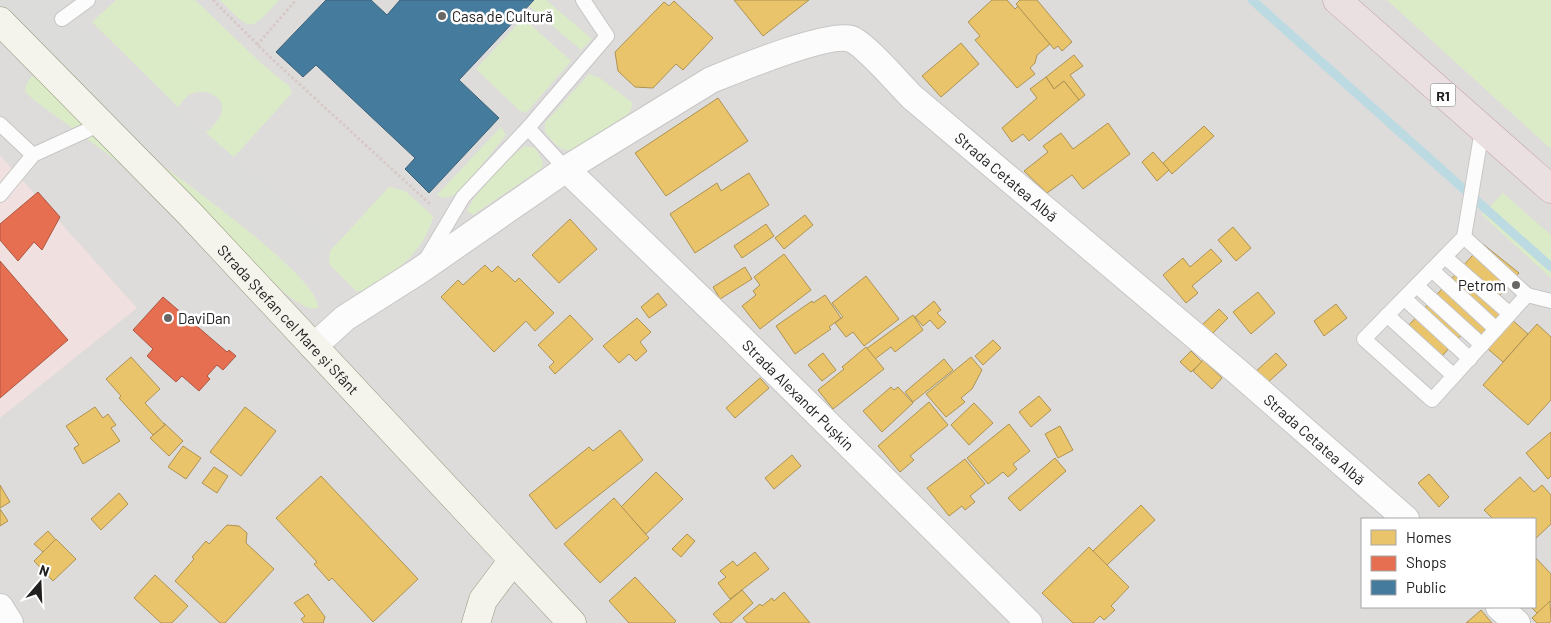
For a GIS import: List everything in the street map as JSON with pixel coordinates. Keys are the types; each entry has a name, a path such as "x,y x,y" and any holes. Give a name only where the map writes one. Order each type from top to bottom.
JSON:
{"highway":[{"name":"R1","path":"1337,0 1551,189"}],"street":[{"name":"Strada Ștefan cel Mare și Sfânt","path":"0,21 102,123 572,623"},
{"name":"Strada Cetatea Albă","path":"566,169 711,80 804,47 833,39 851,39 868,52 912,97 1238,372 1405,518"},
{"path":"313,347 345,318 419,271 566,169"},
{"name":"Strada Alexandr Pușkin","path":"566,169 731,328 1029,623"},
{"path":"476,623 483,600 513,560"},
{"path":"0,607 10,623"},
{"path":"1500,608 1517,623"}],"lane":[{"path":"62,19 88,0"},
{"path":"419,271 463,197 528,128 607,36 583,0"},
{"path":"0,194 33,155 102,123"},
{"path":"0,124 33,155"},
{"path":"528,128 566,169"},
{"path":"1482,130 1464,237 1364,339 1432,400 1527,295"},
{"path":"1464,237 1527,295 1551,300"},
{"path":"1445,257 1510,314"},
{"path":"1432,270 1496,329"},
{"path":"1417,286 1482,345"},
{"path":"1404,298 1470,358"},
{"path":"1387,315 1454,376"}],"path":[{"path":"213,0 257,45 428,203 449,218"},
{"path":"257,45 296,0"}],"shaded area":[{"path":"0,0 1551,0 1551,623 0,623"},
{"path":"0,0 62,0 72,10 67,14 329,238 307,270 226,212 146,146 0,43"},
{"path":"0,155 137,308 0,418"}],"green space":[{"path":"116,0 195,0 262,64 289,86 292,93 234,157 206,133 216,123 222,110 222,104 216,96 205,92 194,93 188,96 178,107 92,22"},
{"path":"220,0 279,0 261,19 250,24 238,18"},
{"path":"534,0 546,0 592,39 581,50 529,6"},
{"path":"1387,0 1551,0 1551,149"},
{"path":"523,18 571,61 526,113 519,110 476,69"},
{"path":"589,74 600,78 633,103 630,112 598,136 580,147 566,150 557,145 545,132 545,123"},
{"path":"31,77 36,77 144,152 242,226 282,260 309,288 318,308 303,305 286,294 257,267 34,100 25,92 26,85"},
{"path":"501,127 506,135 458,194 444,198 437,195"},
{"path":"525,146 535,148 543,162 542,168 473,215 467,211 492,175"},
{"path":"389,187 405,191 433,216 429,229 408,260 368,292 356,291 329,264 330,251"},
{"path":"1503,193 1551,235 1551,278 1482,215"}],"building: Homes":[{"path":"734,0 809,0 763,36"},
{"path":"992,0 1007,0 1015,9 1018,6 1050,44 1037,55 1035,63 1030,68 1035,74 1017,88 975,40 980,36 968,22"},
{"path":"1020,0 1037,0 1072,42 1062,51 1058,46 1054,49 1016,4"},
{"path":"674,1 713,38 683,70 676,64 653,88 635,87 618,71 615,52 664,2 669,6"},
{"path":"961,43 979,64 941,97 922,76"},
{"path":"1074,55 1083,66 1070,75 1085,95 1079,100 1064,81 1054,89 1046,77"},
{"path":"1046,77 1054,89 1064,81 1079,100 1029,141 1023,134 1012,142 1002,128 1037,98 1030,89"},
{"path":"718,98 748,141 666,196 635,153"},
{"path":"1108,123 1130,154 1083,189 1072,175 1047,193 1024,171 1048,152 1043,146 1061,133 1073,149"},
{"path":"1204,126 1214,136 1172,174 1163,163"},
{"path":"1153,152 1169,170 1157,181 1142,162"},
{"path":"749,173 769,205 695,253 670,214 717,183 721,191"},
{"path":"805,215 813,225 784,249 775,238"},
{"path":"570,219 597,249 559,283 532,255"},
{"path":"766,224 774,236 742,258 734,246"},
{"path":"1233,227 1251,248 1236,261 1218,240"},
{"path":"1483,244 1519,273 1493,303 1528,334 1503,362 1466,330 1442,356 1409,325"},
{"path":"1211,249 1222,261 1192,286 1198,293 1186,303 1163,275 1183,258 1190,267"},
{"path":"784,254 811,290 760,329 742,306 756,295 753,291 760,285 754,277"},
{"path":"485,265 492,272 498,266 515,282 519,278 554,313 535,331 526,321 494,352 441,297 458,280 463,285"},
{"path":"745,267 752,279 720,299 713,287"},
{"path":"866,276 899,319 864,346 853,332 846,337 835,323 843,317 832,303"},
{"path":"1258,292 1275,313 1251,334 1233,312"},
{"path":"658,293 667,305 649,318 641,307"},
{"path":"825,295 841,318 829,327 831,329 795,354 776,326 812,301 813,303"},
{"path":"934,301 941,310 937,313 946,322 938,329 930,320 923,326 915,317"},
{"path":"1336,304 1347,318 1324,336 1314,321"},
{"path":"1219,309 1228,318 1211,335 1202,325"},
{"path":"570,315 593,339 555,374 549,367 554,362 538,345"},
{"path":"913,315 923,330 895,352 891,347 875,359 866,349"},
{"path":"637,318 651,332 640,342 647,351 636,361 629,354 619,363 603,346"},
{"path":"1537,324 1551,337 1551,400 1528,425 1483,385"},
{"path":"993,340 1001,348 983,365 975,356"},
{"path":"866,347 884,369 833,409 818,390 844,369 842,367"},
{"path":"1191,351 1202,362 1191,372 1180,362"},
{"path":"823,353 836,370 822,381 808,365"},
{"path":"1276,353 1287,365 1265,385 1254,373"},
{"path":"131,357 160,389 145,403 165,425 153,435 119,398 121,396 106,379"},
{"path":"971,357 982,370 972,389 961,398 965,402 946,417 926,394"},
{"path":"944,359 953,370 913,402 905,392"},
{"path":"1203,360 1222,378 1212,389 1193,371"},
{"path":"760,378 769,388 735,418 726,408"},
{"path":"891,387 894,390 898,387 913,403 882,432 863,411"},
{"path":"1039,396 1051,410 1031,427 1019,412"},
{"path":"929,402 948,425 910,456 914,460 900,472 878,446"},
{"path":"974,403 993,423 969,445 951,425"},
{"path":"95,407 103,418 108,414 116,425 111,428 120,441 83,464 74,448 79,445 66,426"},
{"path":"245,407 276,431 241,476 210,452"},
{"path":"164,423 183,441 169,456 150,438 165,425"},
{"path":"1009,424 1030,451 1013,464 1017,469 1008,477 1003,472 988,484 967,458"},
{"path":"1060,426 1073,450 1058,458 1045,434"},
{"path":"620,430 643,460 556,529 529,495 589,447 593,451"},
{"path":"1551,432 1551,476 1548,479 1526,453"},
{"path":"183,446 201,458 186,479 168,467"},
{"path":"792,455 801,466 774,489 765,478"},
{"path":"1055,458 1066,471 1020,511 1008,498"},
{"path":"965,459 985,484 970,496 975,502 965,510 962,506 949,516 927,488"},
{"path":"214,467 228,476 217,493 202,483"},
{"path":"656,472 683,499 646,534 621,507"},
{"path":"1429,474 1449,497 1439,507 1418,483"},
{"path":"321,476 418,579 373,622 332,578 329,581 314,564 317,562 276,518"},
{"path":"1520,477 1534,492 1542,485 1551,495 1551,524 1536,538 1536,518 1492,518 1484,510"},
{"path":"0,485 10,502 0,508"},
{"path":"119,493 128,504 101,530 91,519"},
{"path":"614,498 649,538 600,583 564,544"},
{"path":"1141,505 1155,520 1107,565 1093,551"},
{"path":"0,509 8,521 0,526"},
{"path":"227,525 239,526 247,533 246,543 274,569 225,623 220,623 175,581 194,559 192,557 206,541 209,544"},
{"path":"48,531 56,540 43,552 34,544"},
{"path":"687,534 695,541 681,557 672,549"},
{"path":"56,539 76,559 53,581 34,561"},
{"path":"1089,547 1129,587 1111,606 1115,610 1104,620 1100,616 1093,623 1073,623 1042,593"},
{"path":"755,552 769,569 730,599 718,583 726,577 720,571 733,561 737,566"},
{"path":"1536,558 1551,574 1551,601 1538,614 1532,608 1536,608"},
{"path":"155,575 188,606 172,623 161,623 134,598"},
{"path":"635,577 676,621 674,623 629,623 609,601"},
{"path":"742,590 753,603 731,623 721,623 713,614"},
{"path":"784,592 810,623 747,623 743,618 760,604 762,606 772,598 774,601"},
{"path":"308,594 325,617 323,623 304,623 301,619 305,616 294,603"},
{"path":"1550,601 1551,621 1549,623 1537,623 1532,618"},
{"path":"1480,611 1492,623 1466,623"}],"building: Shops":[{"path":"38,192 60,217 42,250 34,242 18,261 0,240 0,224"},
{"path":"0,261 68,340 0,398"},
{"path":"163,297 227,352 229,350 236,356 223,370 217,365 207,376 210,379 199,391 182,376 176,382 147,356 153,349 133,330"}],"building: Public":[{"path":"326,0 371,0 387,15 400,0 534,0 459,80 499,118 429,193 405,169 415,158 316,65 303,77 276,52"}],"waterway":[{"path":"1252,0 1551,267"}],"place":[{"name":"Casa de Cultură","path":"442,16"},
{"name":"Petrom","path":"1516,285"},
{"name":"DaviDan","path":"168,318"}]}
